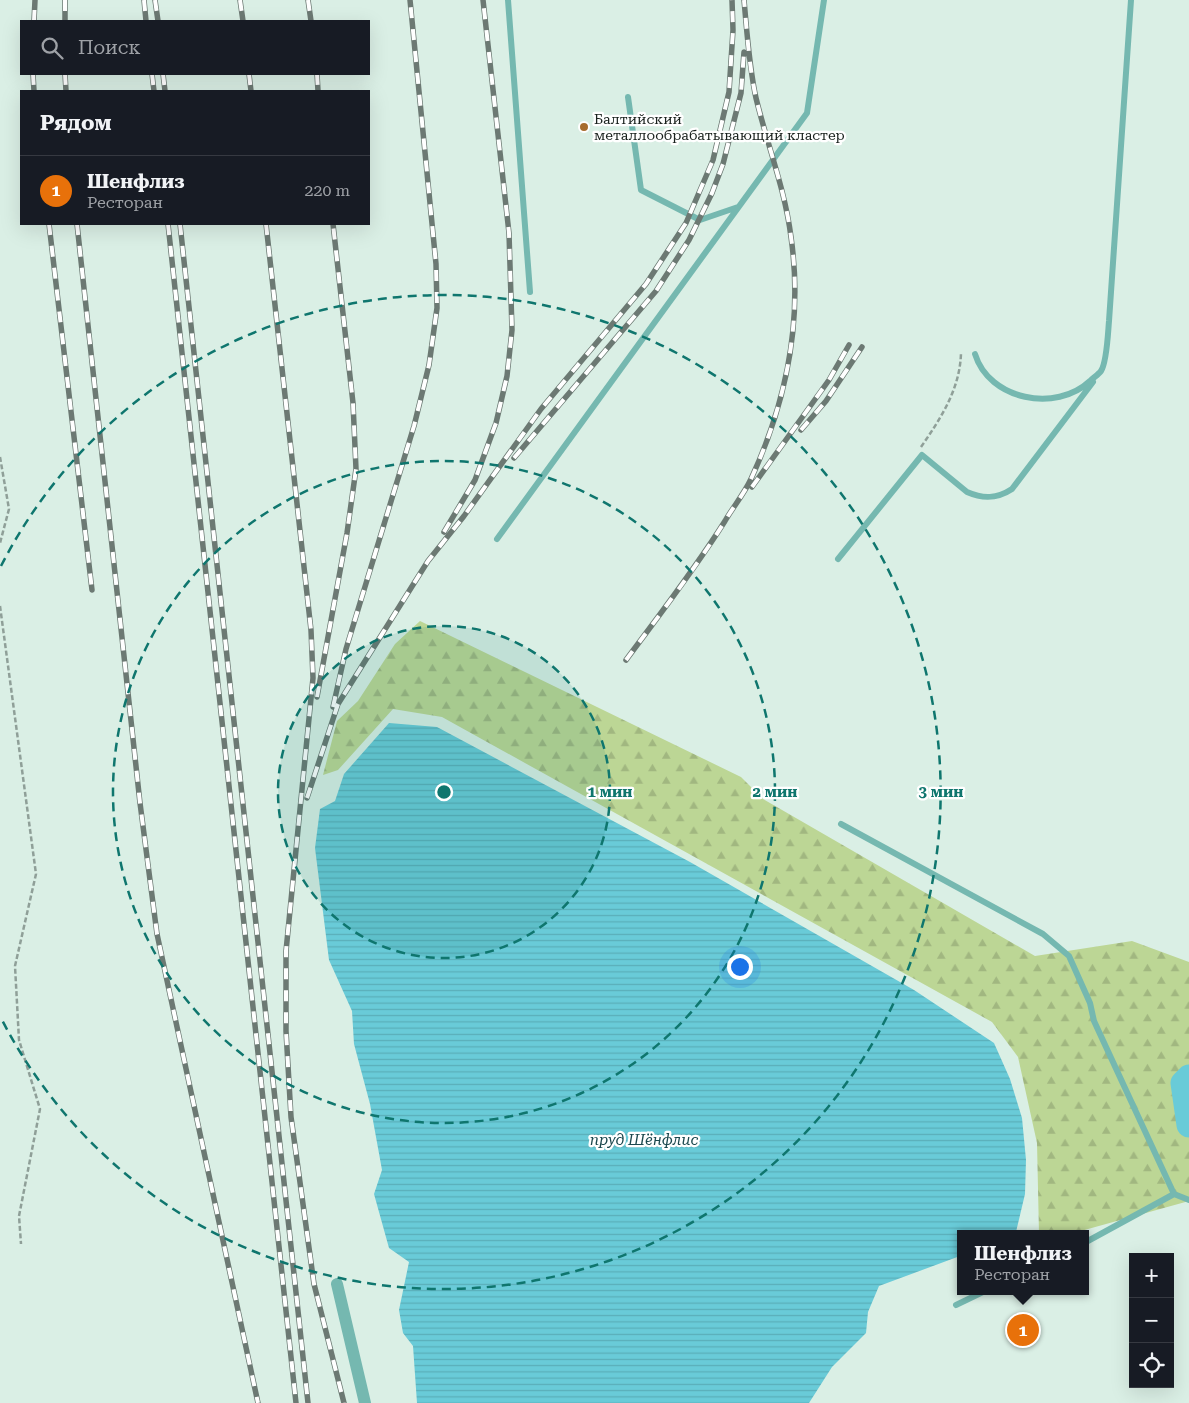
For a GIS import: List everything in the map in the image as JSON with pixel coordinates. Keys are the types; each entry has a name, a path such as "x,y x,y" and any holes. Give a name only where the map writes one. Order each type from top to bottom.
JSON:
{"street":[{"path":"337,1284 365,1403"}],"lane":[{"path":"508,0 530,292"},
{"path":"497,538 807,113 824,0"},
{"path":"838,559 922,455 967,492 984,498 1004,494 1017,484 1102,370 1109,321 1130,0"},
{"path":"628,97 641,190 700,220 738,207"},
{"path":"975,354 979,367 989,378 1000,387 1020,396 1044,399 1068,394 1086,385 1102,370"},
{"path":"841,824 1043,934 1069,956 1090,1003 1094,1021 1174,1194 1189,1200"},
{"path":"1089,1240 1174,1194"},
{"path":"956,1305 977,1295"}],"path":[{"path":"922,455 920,448 936,425 954,390 961,353"},
{"path":"0,457 9,510 0,543"},
{"path":"0,606 36,874 14,966 19,1040 40,1109 19,1216 21,1244"}],"green space":[{"path":"420,621 741,777 763,799 1035,956 1132,941 1189,962 1189,1201 1084,1230 1039,1230 1037,1143 1018,1057 992,1022 442,717 393,709 338,770 323,775 337,721 358,701 395,644"}],"water":[{"name":"пруд Шёнфлис","path":"389,723 437,727 690,862 914,990 994,1043 1010,1079 1022,1118 1026,1160 1025,1194 1016,1230 957,1230 957,1257 879,1286 868,1312 866,1333 832,1367 809,1403 417,1403 413,1346 403,1333 399,1310 409,1262 389,1248 374,1194 382,1170 370,1104 354,1044 352,1011 329,960 315,848 320,809 335,801 344,774"}],"waterway":[{"path":"1189,1077 1183,1083 1189,1125"}],"railway":[{"path":"34,20 35,0"},
{"path":"65,0 65,20"},
{"path":"144,0 146,20"},
{"path":"155,0 158,20"},
{"path":"240,0 243,20"},
{"path":"308,0 311,20"},
{"path":"333,707 346,649 414,426 429,365 437,308 436,264 410,0"},
{"path":"444,532 475,480 496,423 507,376 512,330 509,233 483,0"},
{"path":"307,798 338,704 428,561 464,516 541,409 646,284 686,223 713,160 729,92 733,30 732,0"},
{"path":"626,660 702,556 748,485 774,421 789,361 795,300 791,237 785,201 756,98 744,0"},
{"path":"514,458 656,291 689,240 712,193 723,164 741,93 744,52"},
{"path":"33,75 34,90"},
{"path":"65,75 66,90"},
{"path":"152,75 154,90"},
{"path":"163,75 165,90"},
{"path":"249,75 251,90"},
{"path":"317,75 318,90"},
{"path":"49,225 92,590"},
{"path":"77,225 140,803 157,934 258,1403"},
{"path":"168,225 296,1403"},
{"path":"180,225 308,1403"},
{"path":"266,225 311,630 313,678 286,951 286,1031 291,1117 314,1284 344,1403"},
{"path":"317,697 347,533 356,469 353,403 333,225"},
{"path":"752,487 829,380 849,345"},
{"path":"801,430 826,401 862,347"}],"place":[{"name":"Балтийский металлообрабатывающий кластер","path":"584,127"},
{"name":"Шенфлиз","path":"1023,1330"}]}
